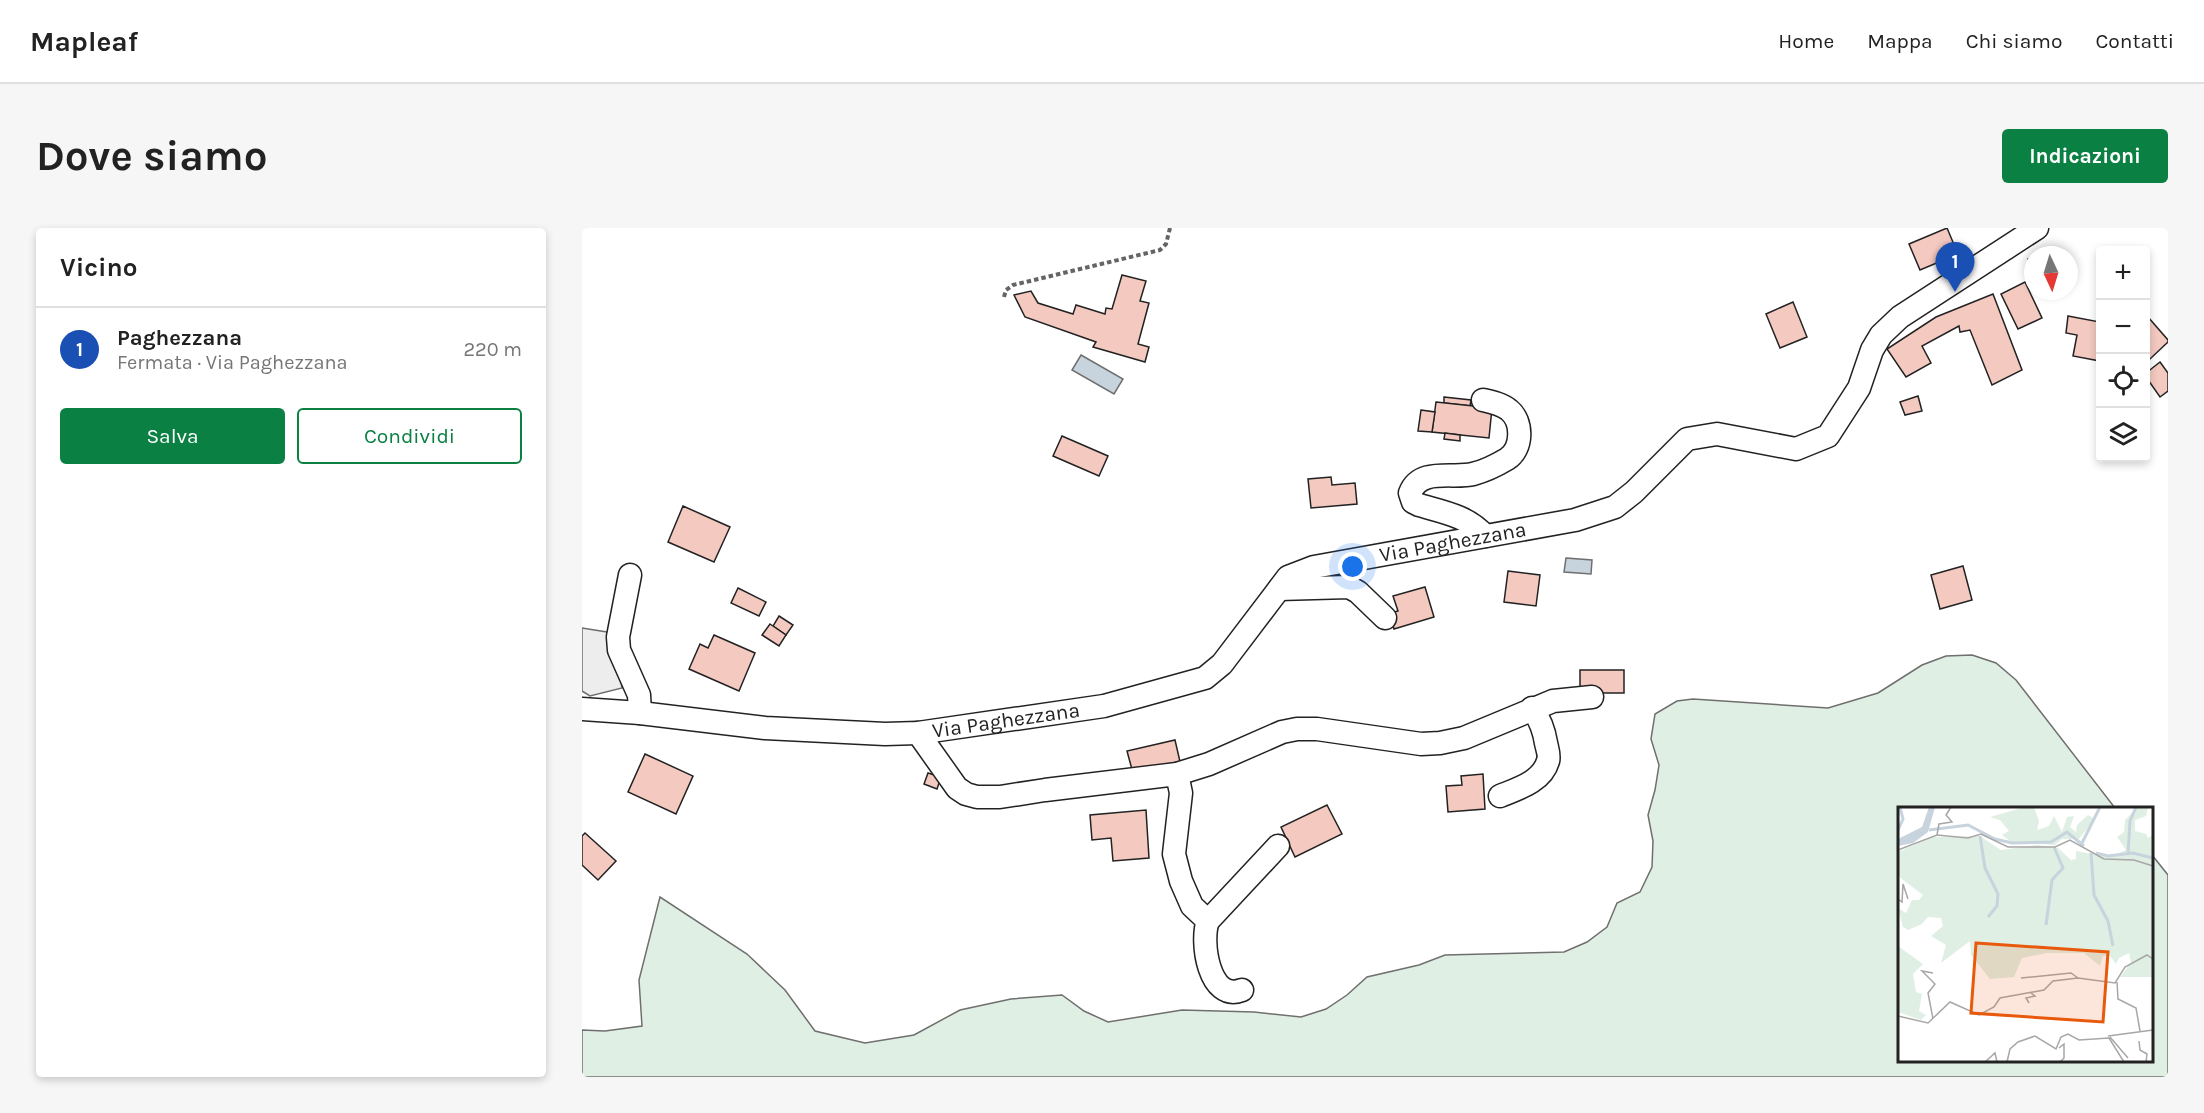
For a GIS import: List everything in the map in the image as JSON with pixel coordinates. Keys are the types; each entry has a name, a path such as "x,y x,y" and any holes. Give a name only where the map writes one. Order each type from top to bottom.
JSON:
{"street":[{"name":"Via Paghezzana","path":"582,709 640,713 765,728 885,734 918,733 1104,706 1205,678 1222,664 1288,577 1314,567 1575,520 1614,507 1634,492 1687,439 1717,434 1796,449 1828,436 1858,388 1872,350 1881,336 1900,317 2037,228"},
{"path":"1483,400 1494,402 1508,409 1514,416 1519,437 1515,452 1494,466 1472,474 1435,475 1424,479 1418,482 1410,493 1413,502 1419,506 1462,518 1478,528 1485,536"},
{"path":"630,575 618,637 619,650 639,695 640,713"},
{"path":"1279,589 1349,587 1358,591 1385,618"},
{"path":"918,733 957,788 977,797 1000,797 1177,774 1209,764 1282,732 1317,729 1421,744 1440,743 1464,738 1553,700 1592,697"},
{"path":"1500,796 1525,786 1543,771 1549,760 1539,717 1532,708"},
{"path":"1177,774 1181,793 1174,854 1181,881 1192,906 1208,921"},
{"path":"1242,990 1236,992 1223,987 1216,981 1208,968 1204,950 1204,931 1208,921 1278,846"}],"path":[{"path":"1004,297 1006,290 1012,285 1160,250 1166,244 1170,228"}],"green space":[{"path":"1972,655 1996,663 2016,680 2114,807 1898,807 1898,1062 2153,1062 2153,856 2168,875 2168,1077 582,1077 582,1030 605,1031 642,1026 639,980 660,897 747,954 785,990 815,1031 865,1043 914,1035 960,1010 1011,999 1062,995 1084,1011 1108,1022 1182,1010 1254,1012 1301,1017 1326,1009 1347,995 1367,977 1419,965 1445,955 1564,952 1587,942 1607,927 1617,903 1640,892 1652,867 1653,841 1648,815 1659,765 1651,739 1655,714 1677,701 1693,699 1828,708 1878,693 1922,665 1946,656"}],"shaded area":[{"path":"1081,355 1123,379 1114,394 1072,370"},
{"path":"1566,558 1592,560 1591,574 1564,572"},
{"path":"582,628 613,633 622,688 590,696 582,691"}],"building":[{"path":"1947,228 1958,254 1920,270 1909,244"},
{"path":"1122,275 1146,281 1140,301 1149,303 1138,344 1149,347 1145,362 1093,347 1096,342 1025,317 1014,295 1031,291 1038,303 1073,314 1076,305 1105,314 1106,308 1112,309"},
{"path":"2024,282 2024,300 2034,300 2042,318 2018,329 2001,294"},
{"path":"1993,294 2022,370 1992,385 1970,330 1960,332 1959,326 1922,346 1931,363 1906,377 1887,349 1936,317"},
{"path":"1793,302 1807,337 1780,348 1766,314"},
{"path":"2068,316 2096,321 2096,360 2073,356 2077,335 2066,333"},
{"path":"2150,319 2168,340 2150,359"},
{"path":"2160,362 2168,373 2168,391 2160,397 2150,383 2150,370"},
{"path":"1918,396 1922,411 1905,415 1900,402"},
{"path":"1444,397 1471,400 1470,406 1444,403"},
{"path":"1436,402 1492,408 1489,438 1432,432"},
{"path":"1421,410 1435,412 1432,432 1418,431"},
{"path":"1445,433 1460,435 1460,441 1444,439"},
{"path":"1062,436 1108,456 1099,476 1053,456"},
{"path":"1331,477 1332,485 1355,483 1357,504 1311,508 1308,479"},
{"path":"683,506 730,527 714,562 668,542"},
{"path":"1963,566 1972,600 1940,609 1931,575"},
{"path":"1508,571 1540,575 1536,606 1504,602"},
{"path":"1425,587 1434,617 1394,629 1390,613 1398,611 1393,596"},
{"path":"738,588 766,602 759,616 731,603"},
{"path":"779,616 793,625 786,635 773,626"},
{"path":"770,624 786,635 779,646 762,635"},
{"path":"714,635 755,653 739,691 689,669 700,644 708,648"},
{"path":"1580,670 1624,670 1624,693 1580,693"},
{"path":"1175,740 1181,766 1134,777 1127,751"},
{"path":"645,754 693,776 676,814 628,792"},
{"path":"928,773 941,777 937,789 924,784"},
{"path":"1483,774 1485,809 1448,812 1446,786 1462,785 1461,776"},
{"path":"1327,805 1342,834 1295,857 1281,827"},
{"path":"1146,810 1149,858 1113,861 1111,838 1092,840 1090,815"},
{"path":"585,833 616,861 598,880 582,865 582,836"}],"place":[{"name":"Paghezzana","path":"1955,292"}]}
